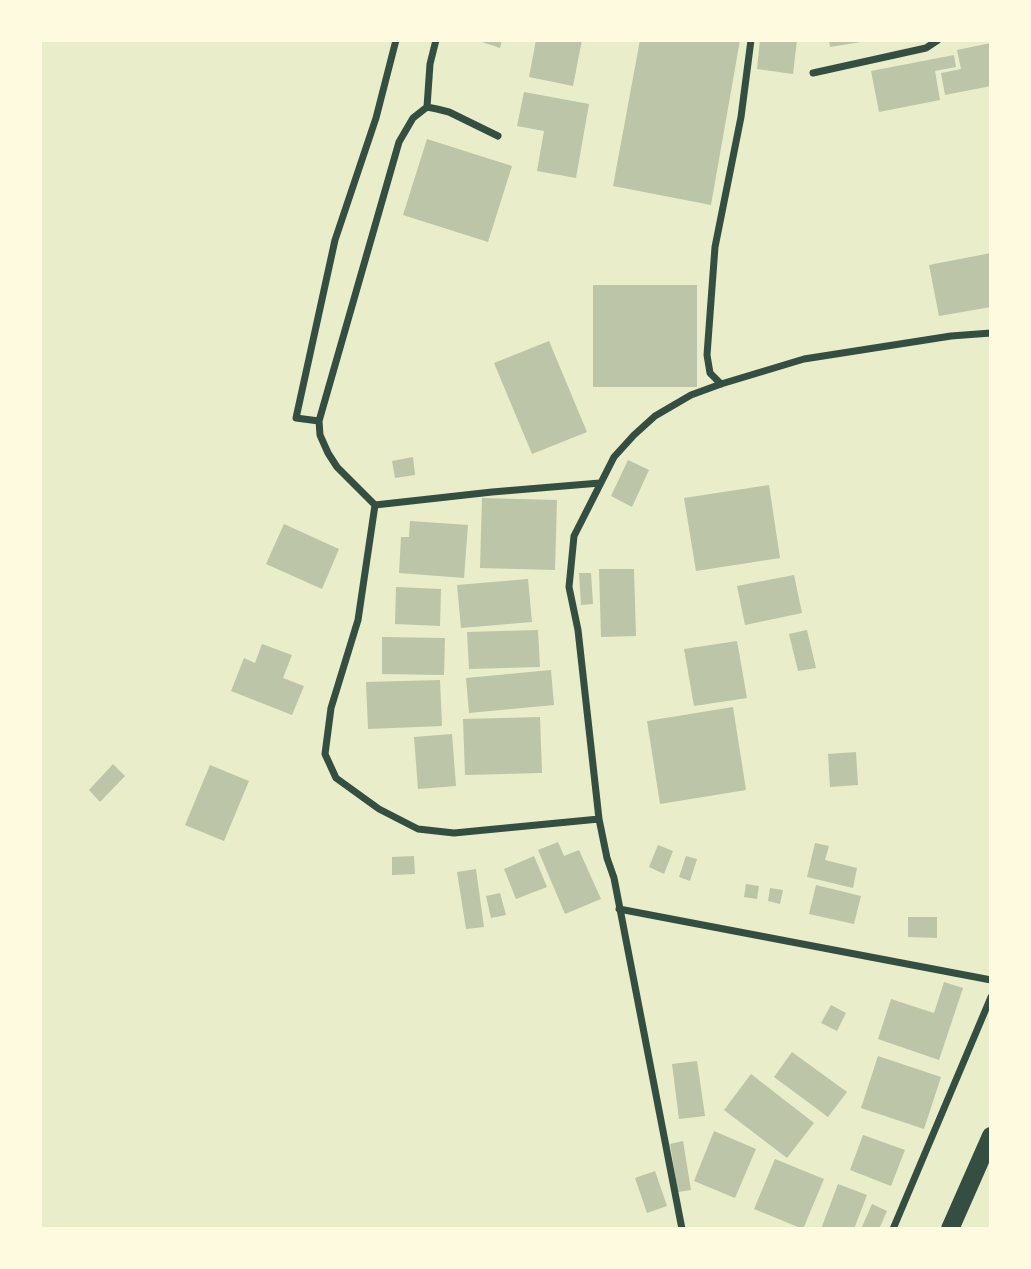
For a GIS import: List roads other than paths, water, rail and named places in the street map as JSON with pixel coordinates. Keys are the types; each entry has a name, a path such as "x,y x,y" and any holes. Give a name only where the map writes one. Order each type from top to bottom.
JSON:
{"main road":[{"path":"950,1229 991,1136"}],"street":[{"path":"319,421 296,418 335,240 376,118 396,40"},
{"path":"376,505 337,467 320,435 319,421 399,142 413,118 427,107 430,64 436,40"},
{"path":"721,384 710,373 707,355 715,247 741,117 751,40"},
{"path":"813,73 926,48 938,40"},
{"path":"427,107 449,111 498,136"},
{"path":"682,1229 614,878 598,819 578,630 569,587 574,536 614,457 655,416 691,395 804,359 938,338 991,333"},
{"path":"376,505 600,483"},
{"path":"376,505 358,620 331,708 325,754 336,778 379,809 418,830 454,833 598,819"},
{"path":"619,909 991,980"},
{"path":"894,1229 991,997"}]}
